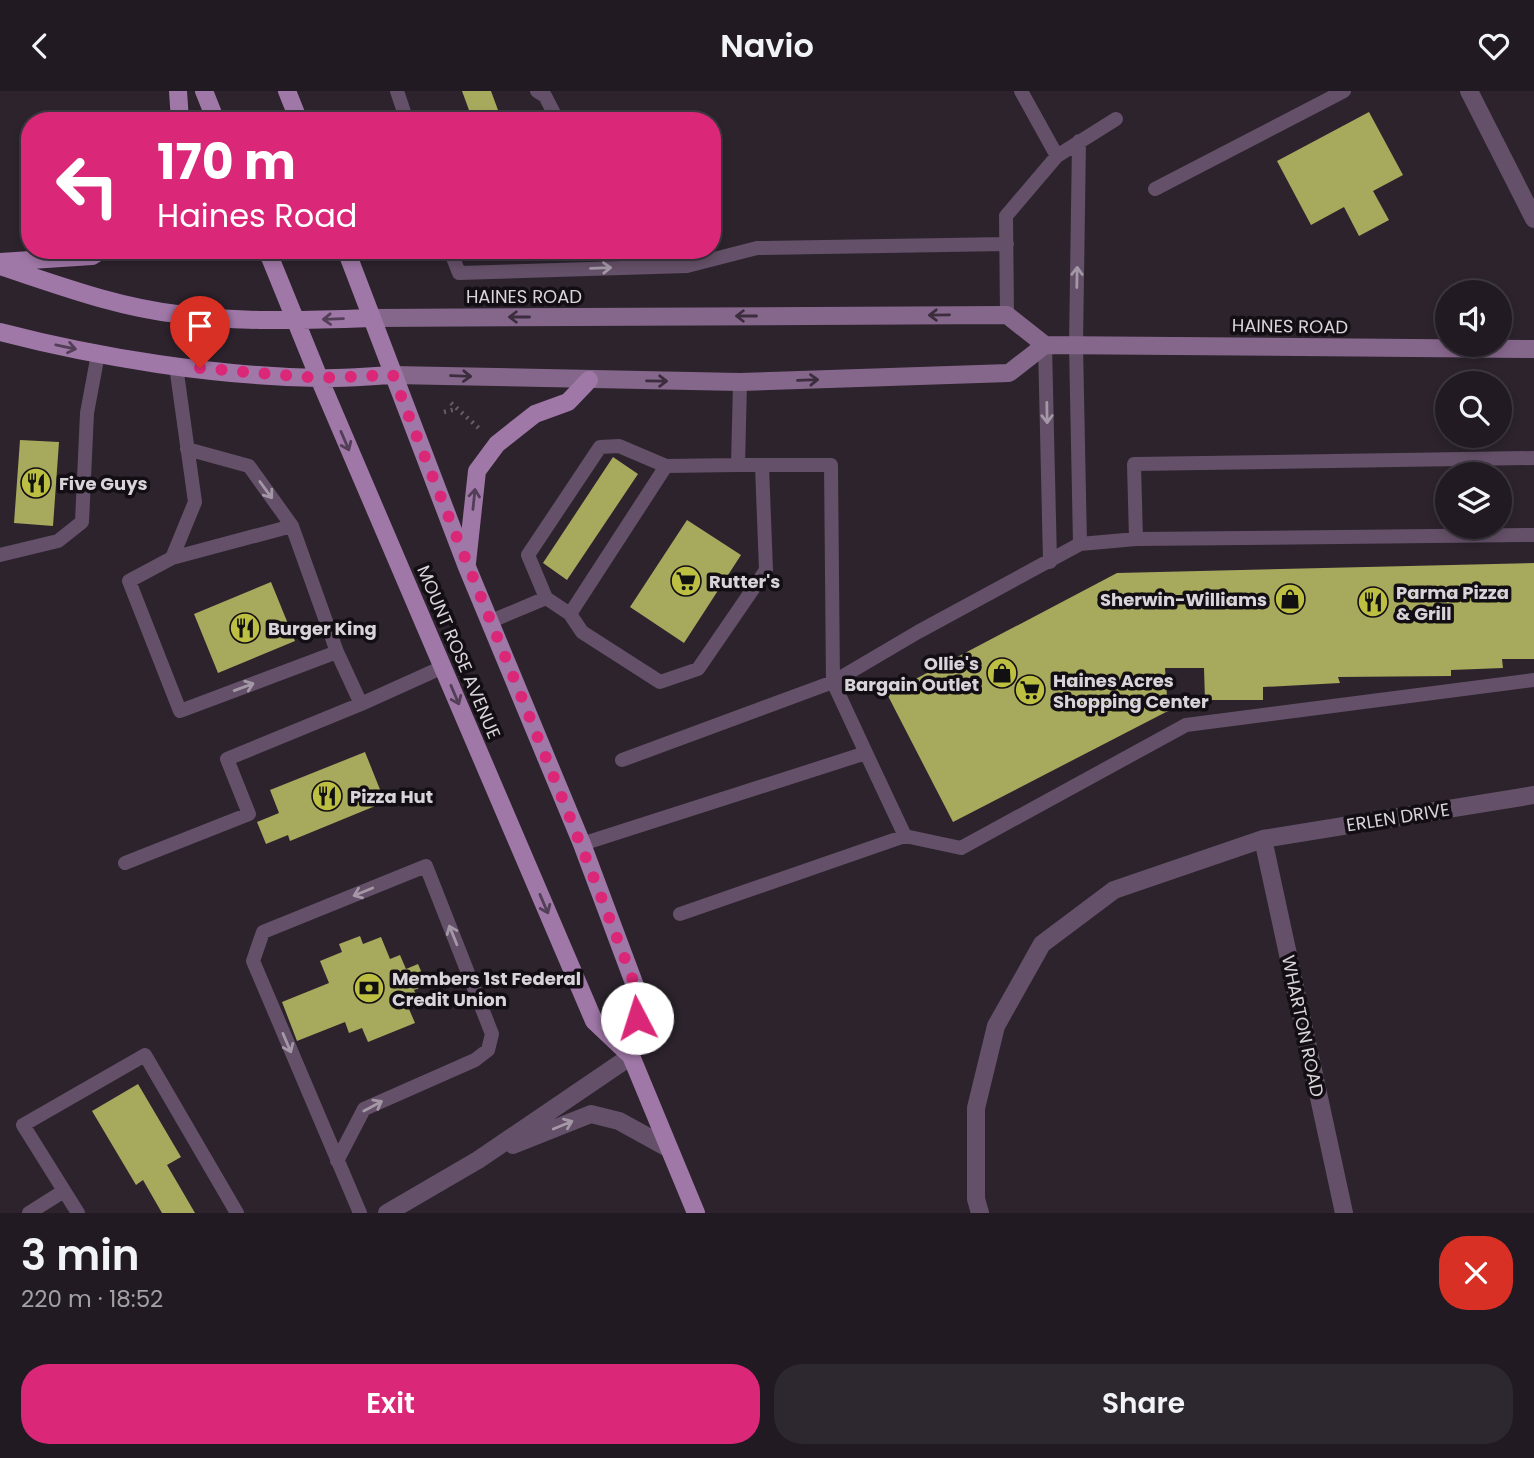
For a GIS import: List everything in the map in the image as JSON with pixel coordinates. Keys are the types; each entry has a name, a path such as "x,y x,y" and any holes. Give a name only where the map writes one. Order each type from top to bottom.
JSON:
{"main road":[{"path":"178,91 179,112"},
{"path":"204,91 212,112"},
{"path":"288,91 296,112"},
{"path":"0,264 66,259"},
{"name":"MOUNT ROSE AVENUE","path":"271,259 318,378 594,1021 631,1056 696,1213"},
{"path":"348,259 467,567 582,843 640,999 631,1056"},
{"name":"HAINES ROAD","path":"0,264 94,296 175,314 295,320 1007,314"},
{"path":"0,332 98,354 177,366 318,378 393,375 740,382 1009,373 1045,345 1007,314"},
{"name":"HAINES ROAD","path":"1045,345 1534,349"},
{"path":"467,567 477,471 498,444 535,414 568,402 589,380"}],"street":[{"path":"1469,91 1534,219"},
{"name":"ERLEN DRIVE","path":"980,1213 976,1199 976,1108 996,1026 1042,944 1114,890 1263,839 1534,795"},
{"name":"WHARTON ROAD","path":"1263,839 1344,1213"},
{"path":"387,1213 478,1160 631,1056"},
{"path":"478,1160 591,1114 620,1121 668,1148"}],"lane":[{"path":"397,91 404,112"},
{"path":"537,91 545,96 553,112"},
{"path":"1021,91 1057,156"},
{"path":"1155,189 1345,91"},
{"path":"1007,314 1006,216 1057,156 1116,119"},
{"path":"1079,141 1076,345 1080,544"},
{"path":"721,258 757,249 1007,244"},
{"path":"454,259 459,273 687,266 716,259"},
{"path":"629,259 633,267"},
{"path":"1045,345 1051,562"},
{"path":"0,555 58,541 82,522 87,413 98,354"},
{"path":"172,558 195,502 177,366"},
{"path":"738,465 740,382"},
{"path":"762,466 766,570 698,669 660,682 582,632 570,614 546,598 528,555 600,447 619,446 666,466 831,465 833,682 905,836"},
{"path":"187,449 249,466 292,526 337,652 361,704"},
{"path":"1136,539 1134,464 1534,458"},
{"path":"570,614 666,466"},
{"path":"292,526 172,558 129,581 180,711 337,652"},
{"path":"622,760 833,682 918,632 1080,544 1136,539 1534,535"},
{"path":"489,622 546,598"},
{"path":"125,863 248,814 227,759 443,667"},
{"path":"680,913 905,836 961,848 1186,725 1534,680"},
{"path":"582,843 866,753"},
{"path":"337,1161 364,1109 475,1060 488,1050 492,1034 426,866 263,932 253,961 337,1161 359,1213"},
{"path":"78,1213 23,1125 145,1055 237,1213"},
{"path":"29,1213 64,1191"}],"path":[{"path":"452,403 484,433"},
{"path":"444,412 457,408"}],"building":[{"path":"462,91 491,91 499,112 470,112"},
{"path":"1369,112 1403,175 1373,191 1389,220 1359,236 1344,207 1311,225 1277,161"},
{"name":"Five Guys","path":"20,440 59,442 53,526 14,523"},
{"path":"613,457 638,474 567,580 543,563"},
{"name":"Rutter's","path":"687,520 741,555 684,643 630,607"},
{"name":"Haines Acres Shopping Center","path":"1534,563 1534,659 1502,659 1503,668 1451,670 1451,676 1338,677 1340,683 1263,687 1263,700 1205,700 1204,668 1165,668 1168,711 953,822 887,694 1117,573"},
{"name":"Burger King","path":"271,582 295,641 218,673 194,614"},
{"name":"Pizza Hut","path":"365,752 385,802 290,841 288,835 266,844 257,822 279,813 270,790"},
{"name":"Members 1st Federal Credit Union","path":"360,936 363,944 381,937 390,959 400,955 406,969 418,964 427,985 414,990 420,1005 409,1009 415,1023 368,1042 362,1028 349,1033 345,1022 297,1041 282,1002 329,983 320,961 342,952 339,944"},
{"path":"138,1084 181,1157 167,1165 195,1213 162,1213 143,1180 136,1185 92,1111"}],"place":[{"name":"Five Guys","path":"36,483"},
{"name":"Rutter's","path":"686,581"},
{"name":"Sherwin-Williams","path":"1290,599"},
{"name":"Parma Pizza & Grill","path":"1373,602"},
{"name":"Burger King","path":"245,628"},
{"name":"Ollie's Bargain Outlet","path":"1002,673"},
{"name":"Haines Acres Shopping Center","path":"1030,690"},
{"name":"Pizza Hut","path":"327,796"},
{"name":"Members 1st Federal Credit Union","path":"369,988"}],"route":[{"path":"200,368 318,378 393,375 474,585 582,843 640,999 637,1018"}]}
